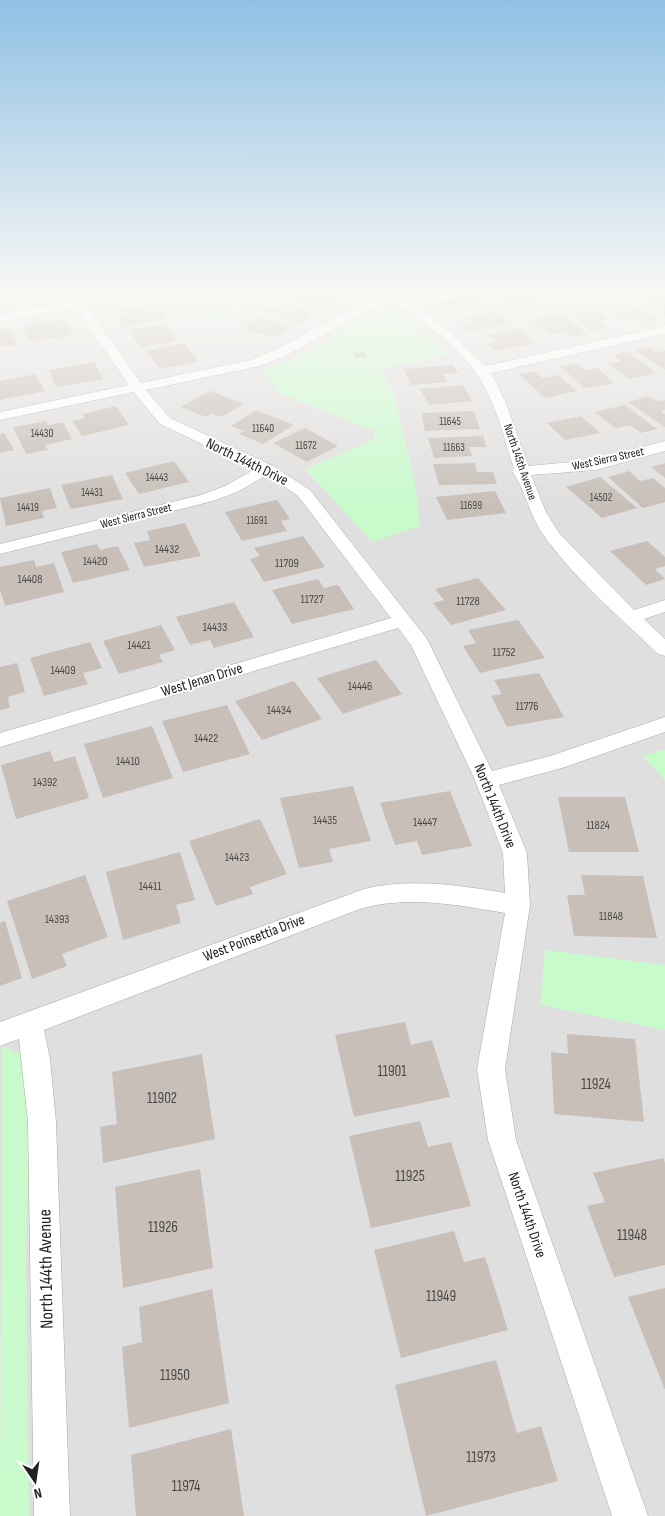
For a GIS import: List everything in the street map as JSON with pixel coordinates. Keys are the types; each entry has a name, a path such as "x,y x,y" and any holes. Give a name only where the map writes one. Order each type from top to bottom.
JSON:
{"street":[{"name":"North 144th Drive","path":"122,365 165,421 267,469 304,493 420,643 486,780 515,853 518,905 491,1069 502,1140 630,1516"},
{"path":"0,416 247,365"},
{"name":"North 145th Avenue","path":"476,365 491,384 502,411 520,471 532,499 550,532 571,558 665,650"},
{"path":"482,371 510,365"},
{"name":"West Sierra Street","path":"520,471 596,464 665,446"},
{"name":"West Sierra Street","path":"0,549 207,498 231,489 267,469"},
{"path":"630,617 665,606"},
{"name":"West Jenan Drive","path":"0,740 403,620"},
{"path":"486,780 554,762 665,724"},
{"name":"West Poinsettia Drive","path":"0,1034 373,896 408,892 446,893 518,905"},
{"name":"North 144th Avenue","path":"29,1023 36,1059 42,1122 52,1516"}],"shaded area":[{"path":"0,365 665,365 665,1516 0,1516"}],"green space":[{"path":"278,365 401,365 380,369 393,392 416,489 420,526 372,542 305,469 375,439 374,431 279,393 262,371"},
{"path":"665,749 665,781 643,756"},
{"path":"545,950 665,965 665,1030 540,1005"},
{"path":"2,1046 25,1056 29,1157 26,1250 29,1516 0,1516"}],"building":[{"path":"79,365 95,365 103,379 56,387 49,370"},
{"path":"157,365 181,365 161,369"},
{"path":"453,365 458,373 443,374 447,382 411,385 403,369"},
{"path":"578,365 585,370 597,368 614,383 584,388 560,366"},
{"path":"610,365 646,365 657,373 629,379"},
{"path":"657,365 665,365 665,370"},
{"path":"535,371 543,378 558,375 577,391 545,398 519,374"},
{"path":"35,374 45,391 0,400 0,381"},
{"path":"463,385 472,401 429,405 420,389"},
{"path":"210,391 244,404 221,417 212,413 206,417 181,407"},
{"path":"649,396 657,401 665,400 665,410 661,411 665,414 665,427 628,402"},
{"path":"625,405 657,429 641,433 630,425 616,428 594,412"},
{"path":"116,406 129,425 82,436 72,421 85,418 82,414"},
{"path":"256,410 294,425 263,444 239,434 244,431 231,426"},
{"path":"474,411 480,429 425,431 421,413"},
{"path":"581,416 600,433 565,440 547,423"},
{"path":"46,421 48,425 63,422 72,439 45,445 48,450 26,454 13,427"},
{"path":"305,428 338,446 307,462 273,443"},
{"path":"4,433 14,450 0,453 0,434"},
{"path":"483,436 486,447 469,447 472,456 434,458 428,438"},
{"path":"174,461 189,482 139,494 125,473"},
{"path":"475,463 477,472 493,472 497,484 439,485 433,464"},
{"path":"665,463 665,478 651,467"},
{"path":"629,471 640,481 653,478 665,488 665,502 643,508 608,477"},
{"path":"112,475 123,499 71,509 61,485"},
{"path":"600,477 637,508 602,518 566,487"},
{"path":"50,488 57,508 42,511 44,518 6,526 0,498"},
{"path":"495,491 506,513 447,520 436,497"},
{"path":"277,500 290,519 281,521 287,531 242,541 225,512"},
{"path":"185,523 201,556 144,567 134,543 150,540 147,531"},
{"path":"303,536 325,567 264,582 250,559 260,556 254,548"},
{"path":"647,541 665,557 665,566 655,569 665,579 646,585 610,551"},
{"path":"97,544 100,550 118,546 130,570 73,583 61,552"},
{"path":"34,560 36,567 54,563 64,592 5,606 0,590 0,567"},
{"path":"478,578 506,610 451,625 433,603 444,600 435,589"},
{"path":"318,579 324,588 338,585 354,609 292,624 272,590"},
{"path":"234,602 254,637 214,648 210,640 190,645 176,617"},
{"path":"518,620 545,658 480,673 463,646 476,643 468,630"},
{"path":"161,625 175,650 159,655 163,662 119,674 103,641"},
{"path":"90,642 102,668 83,673 88,684 44,696 30,658"},
{"path":"376,660 402,694 343,714 317,678"},
{"path":"17,663 25,692 8,697 10,708 0,710 0,667"},
{"path":"539,673 564,717 507,727 491,696 502,694 494,680"},
{"path":"294,681 322,719 262,740 235,701"},
{"path":"227,705 250,754 183,772 162,721"},
{"path":"152,726 173,778 103,798 84,744"},
{"path":"50,751 54,762 75,756 89,798 16,819 1,765"},
{"path":"353,786 371,841 329,849 333,862 299,868 280,798"},
{"path":"450,791 472,846 422,855 417,841 395,845 380,803"},
{"path":"558,797 625,797 639,852 569,852"},
{"path":"260,819 287,874 250,887 253,894 216,906 189,841"},
{"path":"180,852 195,900 176,905 181,923 123,940 106,872"},
{"path":"85,875 108,937 62,954 67,966 32,979 7,901"},
{"path":"581,875 643,876 657,938 574,936 567,895 585,895"},
{"path":"5,921 22,978 0,986 0,923"},
{"path":"405,1022 411,1045 432,1040 450,1097 354,1117 335,1035"},
{"path":"567,1034 635,1039 644,1122 554,1114 551,1052 568,1054"},
{"path":"202,1054 215,1139 103,1163 100,1127 117,1124 112,1072"},
{"path":"420,1121 428,1147 451,1142 471,1206 371,1228 349,1136"},
{"path":"663,1158 665,1163 665,1265 614,1277 587,1206 605,1202 593,1173"},
{"path":"200,1169 213,1268 123,1288 115,1187"},
{"path":"454,1231 464,1262 485,1257 508,1330 401,1358 374,1250"},
{"path":"665,1288 665,1390 628,1297"},
{"path":"212,1289 229,1403 129,1428 122,1347 142,1342 139,1307"},
{"path":"496,1360 517,1433 541,1426 558,1481 426,1516 395,1385"},
{"path":"231,1429 244,1516 136,1516 131,1455"}]}
